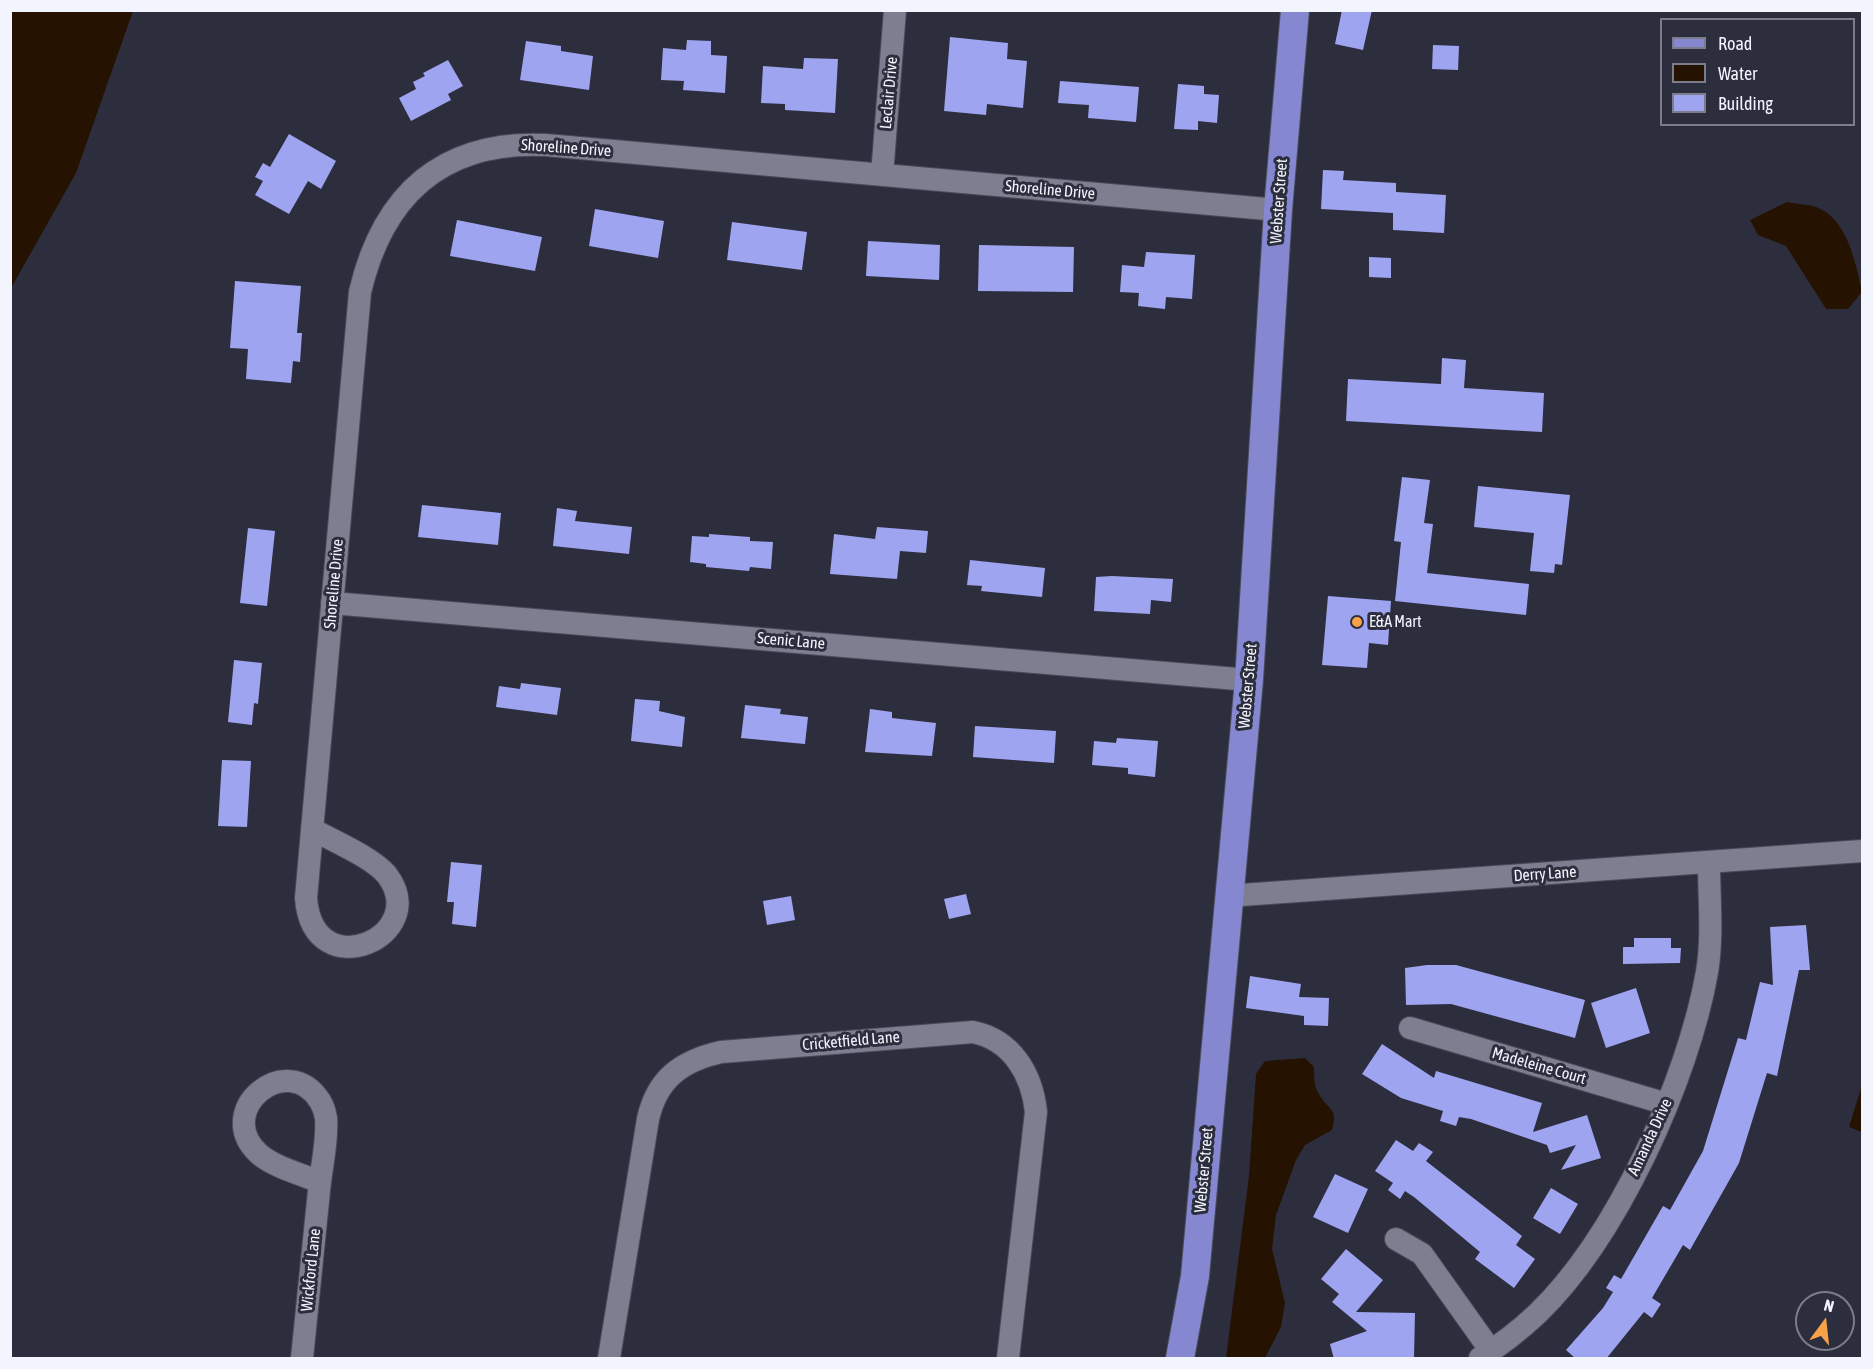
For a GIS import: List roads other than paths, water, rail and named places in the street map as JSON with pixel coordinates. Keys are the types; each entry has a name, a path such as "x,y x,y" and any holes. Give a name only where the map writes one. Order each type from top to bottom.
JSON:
{"main road":[{"name":"Webster Street","path":"1180,1359 1195,1276 1227,896 1249,680 1278,210 1295,10"}],"street":[{"name":"Leclair Drive","path":"882,175 895,10"},
{"name":"Shoreline Drive","path":"312,829 375,865 386,874 393,887 396,908 388,928 378,939 366,945 351,948 337,946 324,939 313,928 307,914 306,898 312,829 332,603 360,292 368,258 383,228 400,201 424,179 449,163 481,150 514,144 1278,210"},
{"name":"Scenic Lane","path":"332,603 1249,680"},
{"name":"Derry Lane","path":"1227,896 1863,851"},
{"name":"Amanda Drive","path":"1485,1355 1536,1315 1561,1289 1591,1247 1653,1140 1695,1022 1707,970 1709,863"},
{"name":"Madeleine Court","path":"1410,1028 1667,1104"},
{"name":"Cricketfield Lane","path":"609,1359 648,1119 656,1092 672,1072 694,1059 721,1052 973,1032 988,1035 1006,1047 1030,1078 1036,1112 1008,1359"},
{"name":"Wickford Lane","path":"302,1359 320,1182 326,1119 323,1106 316,1095 306,1087 293,1082 266,1085 255,1094 248,1105 244,1119 245,1132 251,1145 260,1155 320,1182"},
{"path":"1396,1239 1422,1254 1485,1355"}],"water":[{"path":"11,10 133,11 76,173 11,288"},
{"path":"1787,202 1816,207 1827,213 1843,231 1853,255 1862,292 1848,309 1826,309 1786,246 1758,235 1750,220"},
{"path":"1305,1058 1314,1067 1317,1089 1332,1111 1334,1123 1332,1130 1305,1145 1296,1160 1276,1215 1272,1249 1285,1303 1281,1327 1265,1358 1226,1358 1249,1176 1256,1074 1265,1061"},
{"path":"1862,1085 1862,1132 1849,1127"}],"place":[{"name":"E&A Mart","path":"1357,622"}]}
